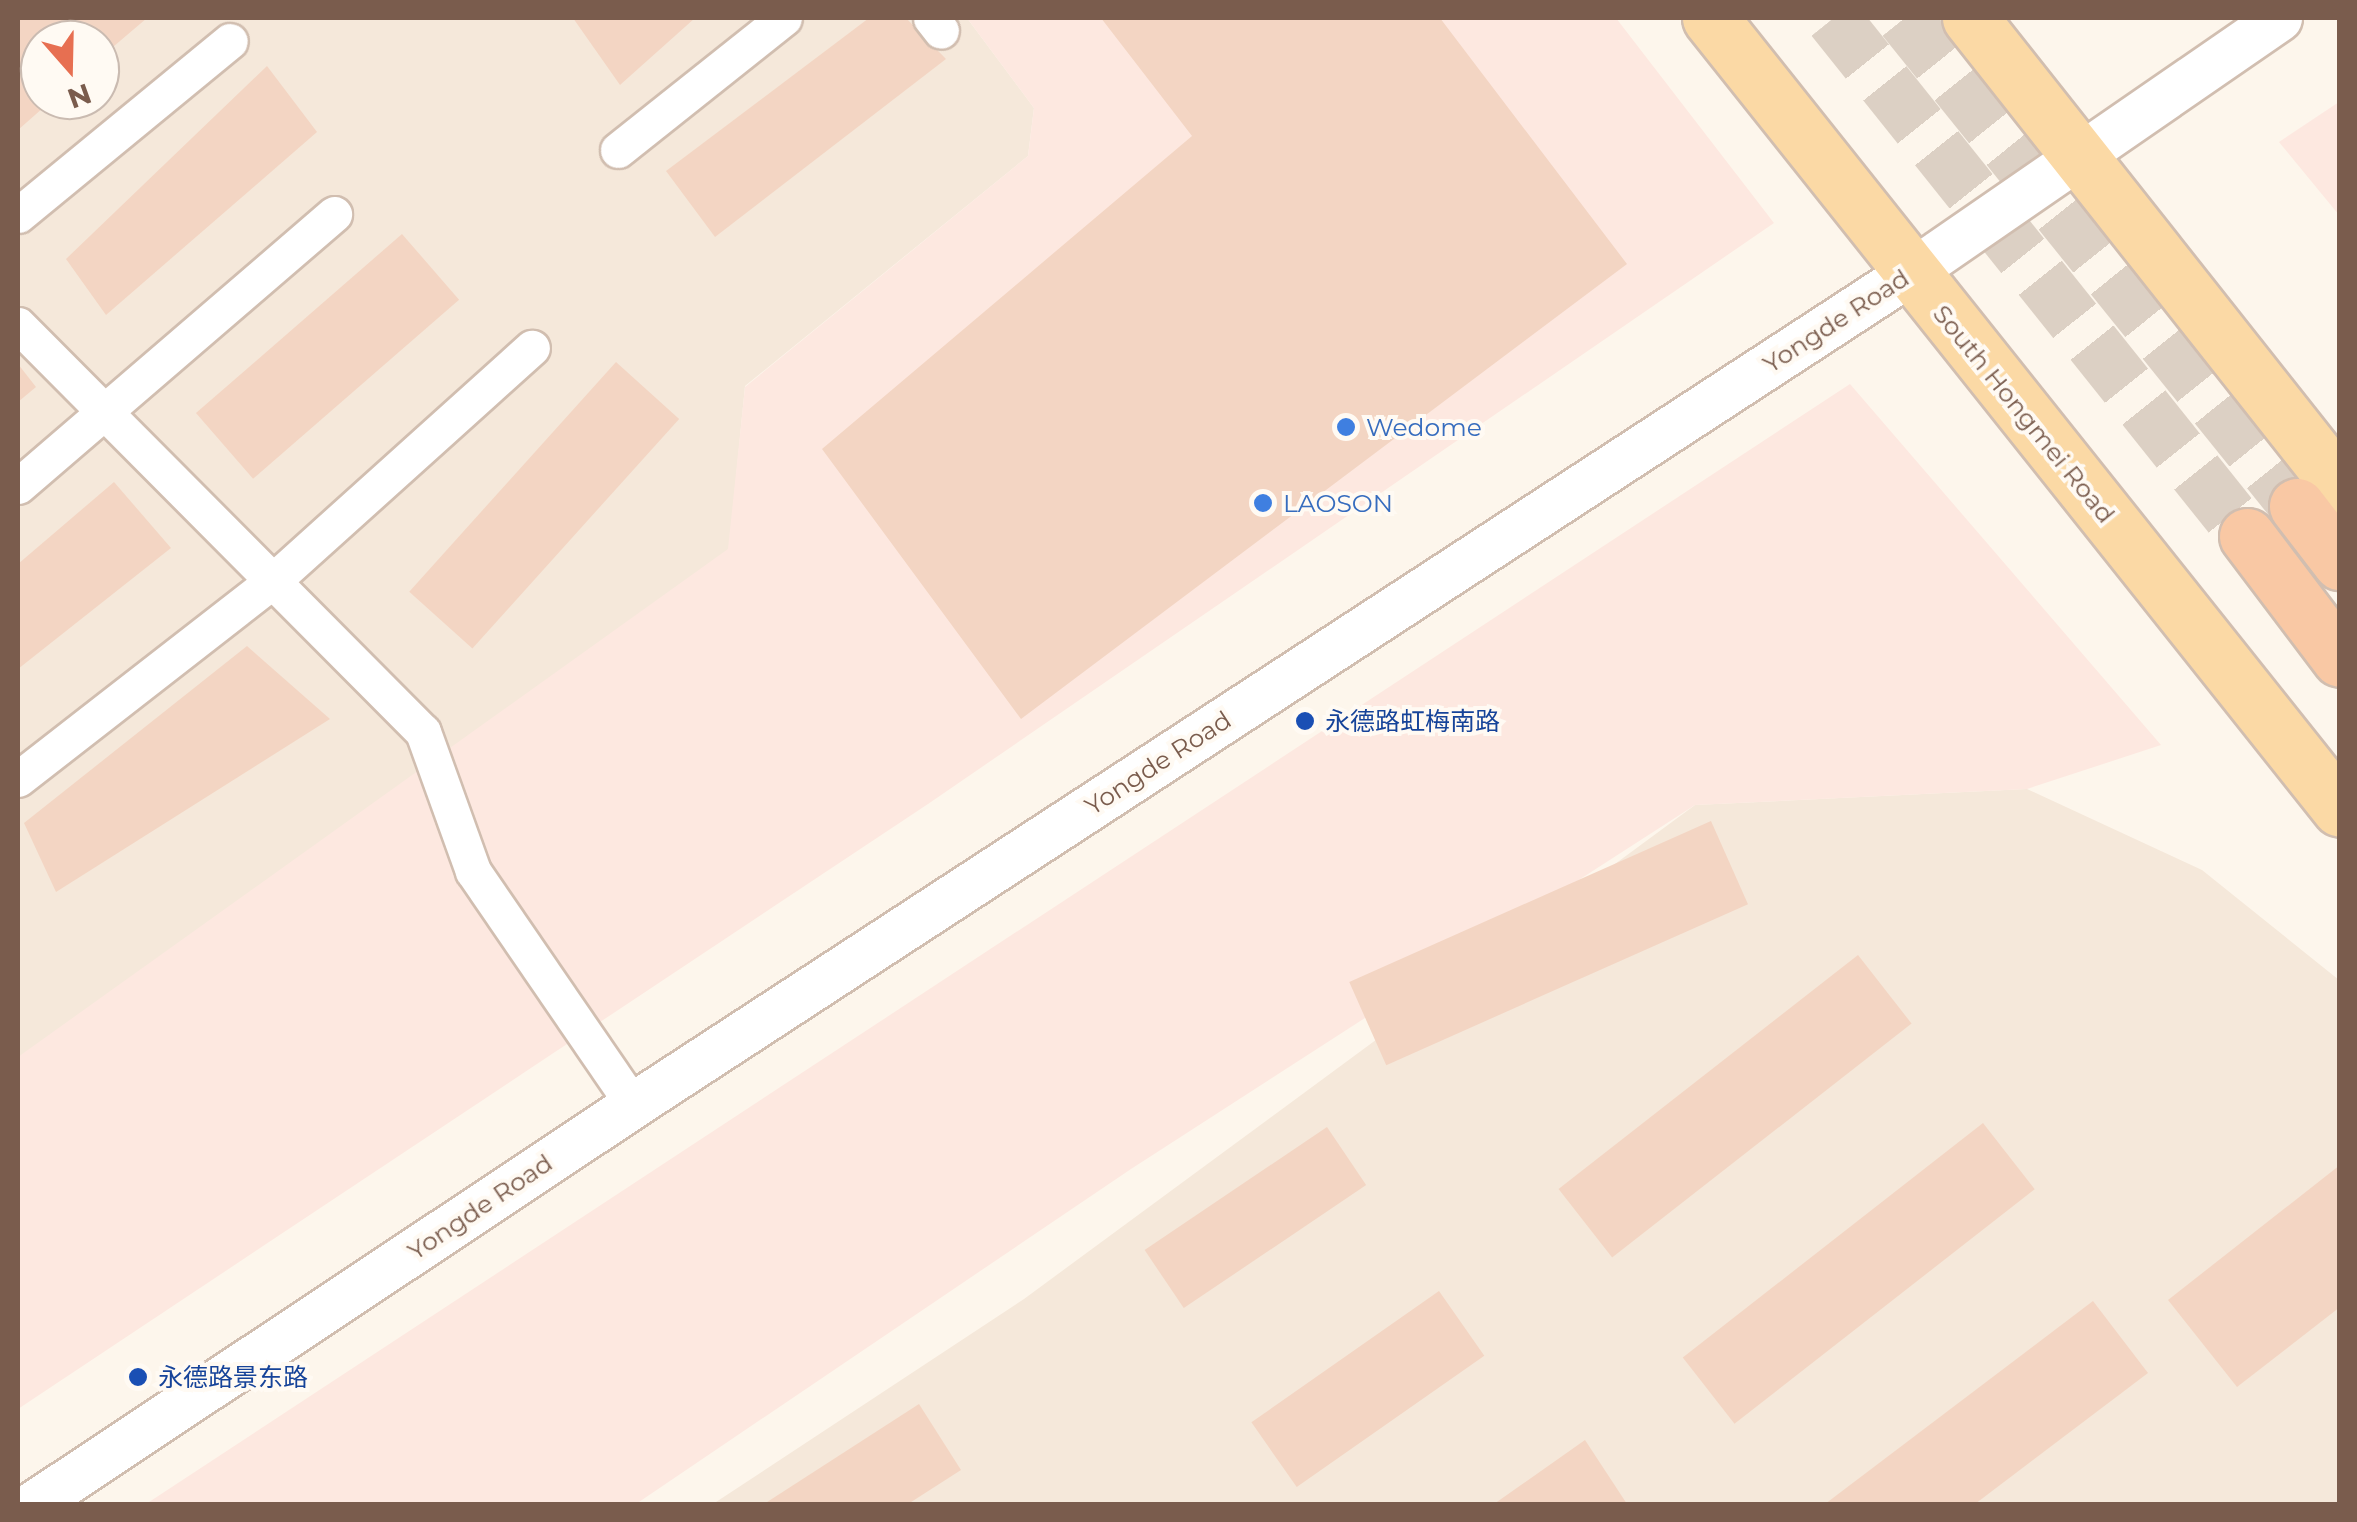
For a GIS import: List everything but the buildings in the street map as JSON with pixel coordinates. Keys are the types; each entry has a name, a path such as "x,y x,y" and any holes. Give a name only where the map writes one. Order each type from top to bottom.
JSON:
{"highway":[{"path":"2318,496 2340,562"},
{"path":"2247,536 2340,659"}],"main road":[{"name":"South Hongmei Road","path":"1710,18 2340,809"},
{"path":"1970,18 2076,153 2318,496"}],"street":[{"path":"618,150 784,18"},
{"name":"Yongde Road","path":"34,1504 633,1105 1912,272 2076,153 2279,18"},
{"path":"18,215 230,41"},
{"path":"18,486 107,414 334,214"},
{"path":"18,325 423,732 474,870 633,1105"},
{"path":"18,779 274,580 532,348"}],"shaded area":[{"path":"18,18 967,18 1034,108 1028,156 745,386 729,549 18,1070"},
{"path":"967,18 1616,18 1774,223 928,804 18,1409 18,1057 728,549 745,387 1028,156 1034,108"},
{"path":"2339,102 2339,215 2279,142"},
{"path":"1850,384 2161,745 2027,789 1695,805 1131,1169 636,1504 146,1504"},
{"path":"2027,789 2202,870 2339,980 2339,1504 713,1504 1024,1299 1695,805"}],"tunnel":[{"path":"1833,18 2247,536"},
{"path":"1904,18 2297,506"}],"place":[{"name":"Wedome","path":"1346,427"},
{"name":"LAOSON","path":"1263,503"},
{"name":"永德路虹梅南路","path":"1305,721"},
{"name":"永德路景东路","path":"138,1377"}]}
